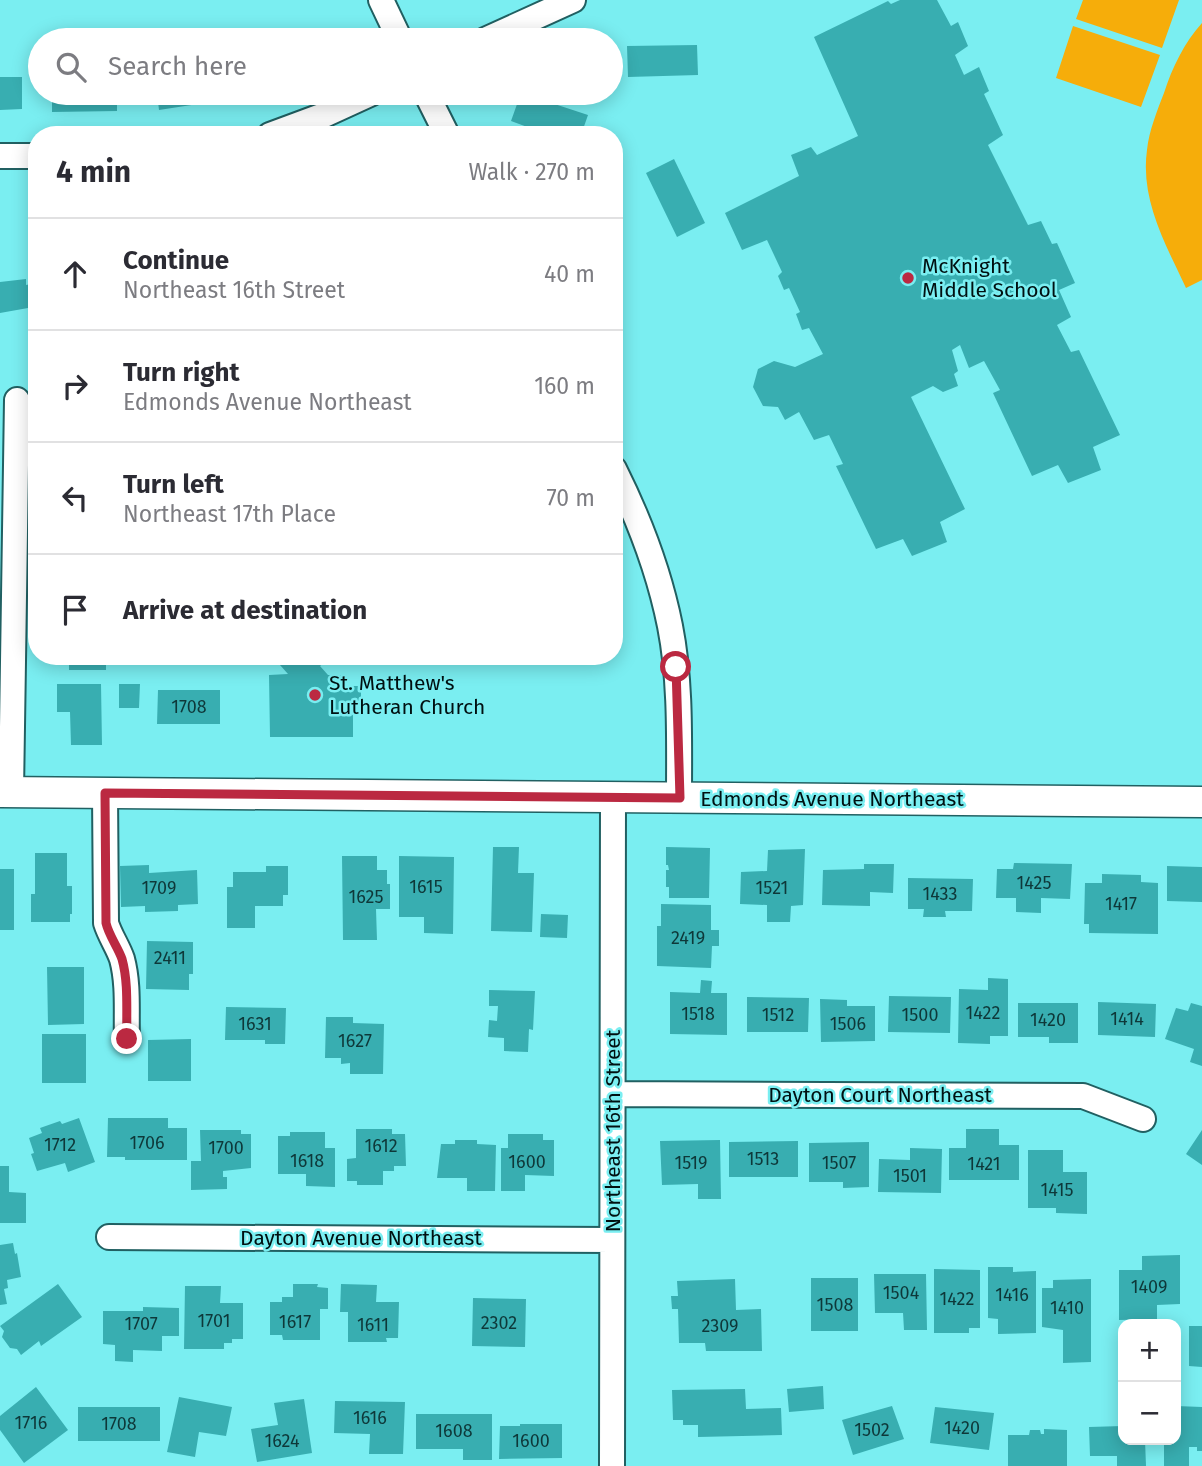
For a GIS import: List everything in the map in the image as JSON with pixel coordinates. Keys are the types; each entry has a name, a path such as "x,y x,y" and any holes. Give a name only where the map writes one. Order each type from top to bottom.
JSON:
{"street":[{"path":"381,0 394,28"},
{"path":"511,28 573,0"},
{"path":"294,126 346,105"},
{"path":"432,105 442,126"},
{"path":"0,156 28,156"},
{"path":"6,792 17,400"},
{"path":"623,487 655,564 670,626 678,688 680,798"},
{"name":"Edmonds Avenue Northeast","path":"6,792 1202,802"},
{"path":"105,793 106,923 110,938 121,957 126,981 127,1039"},
{"name":"Northeast 16th Street","path":"612,1466 613,797"},
{"name":"Dayton Court Northeast","path":"613,1094 1083,1096 1143,1119"},
{"name":"Dayton Avenue Northeast","path":"109,1237 612,1240"}],"shaded area":[{"path":"1083,0 1179,0 1162,48 1076,19"},
{"path":"1202,23 1202,280 1186,288 1156,222 1147,187 1147,150 1151,128 1171,74 1184,47"},
{"path":"1073,26 1160,55 1141,107 1056,78"}],"building":[{"path":"900,0 937,0 951,26 958,22 968,46 955,55 964,75 979,67 989,91 984,94 1003,135 988,145 1028,225 1041,221 1052,244 1057,243 1075,283 1059,290 1071,317 1057,325 1071,352 1079,350 1120,435 1093,447 1101,470 1068,483 1058,465 1032,476 993,393 1000,390 984,361 969,368 960,345 952,350 958,371 954,374 958,386 943,392 933,386 911,397 965,509 940,522 947,542 912,556 903,539 876,549 836,466 843,464 829,435 814,440 799,412 785,420 778,407 763,406 753,387 758,369 774,361 795,367 823,354 809,328 802,330 796,314 800,312 789,288 784,290 778,276 782,272 767,240 742,250 725,213 799,176 791,155 811,147 817,155 858,136 814,37 888,1 891,4"},
{"path":"697,45 698,75 628,77 627,46"},
{"path":"0,77 22,77 22,109 0,110"},
{"path":"52,105 117,105 117,111 52,112"},
{"path":"158,105 192,105 159,110"},
{"path":"517,105 558,105 588,115 584,126 525,126 511,121"},
{"path":"674,159 705,223 677,237 646,173"},
{"path":"26,279 28,308 0,313 0,282"},
{"path":"69,665 106,665 106,670 69,670"},
{"name":"St. Matthew's Lutheran Church","path":"280,665 321,665 328,675 343,675 343,686 361,686 361,704 353,704 353,737 270,737 269,675 288,674"},
{"path":"57,684 101,684 102,745 71,745 70,712 57,712"},
{"path":"119,684 140,684 139,708 119,708"},
{"path":"158,690 220,690 220,724 157,724"},
{"path":"493,847 519,847 518,873 534,873 532,932 491,931"},
{"path":"666,847 710,848 709,898 669,898 669,887 666,887 666,870 669,870 666,865"},
{"path":"805,849 803,905 791,906 790,922 767,922 767,905 740,904 741,872 767,871 768,850"},
{"path":"35,853 67,853 67,886 72,886 70,922 31,922 31,894 35,894"},
{"path":"342,856 377,856 377,870 387,870 390,909 376,909 377,940 343,940"},
{"path":"399,856 454,857 453,934 424,933 424,917 399,917"},
{"path":"1014,863 1072,864 1070,899 1041,898 1041,913 1016,912 1016,898 996,898 997,869 1013,869"},
{"path":"864,864 894,864 893,893 870,892 870,906 822,905 823,870 864,869"},
{"path":"149,865 149,873 197,870 198,904 178,905 178,911 145,912 145,906 121,907 120,866"},
{"path":"266,866 288,866 288,895 283,895 283,906 255,906 255,928 227,928 227,887 233,887 233,872 266,872"},
{"path":"1167,866 1202,867 1202,902 1167,901"},
{"path":"0,869 14,869 14,930 0,930"},
{"path":"1102,874 1141,875 1141,882 1158,883 1158,934 1089,933 1089,924 1084,924 1085,883 1102,883"},
{"path":"908,878 973,879 972,911 945,911 946,917 923,917 924,909 908,909"},
{"path":"661,904 711,905 711,930 719,930 719,946 712,946 711,968 657,966 657,926 661,926"},
{"path":"541,914 568,915 567,938 540,937"},
{"path":"147,941 193,942 193,974 189,974 189,990 146,989"},
{"path":"47,967 84,967 84,1024 48,1025"},
{"path":"988,978 1008,979 1008,1036 990,1036 990,1044 958,1043 959,989 988,990"},
{"path":"701,980 712,981 711,993 727,993 727,1035 670,1034 670,992 700,993"},
{"path":"489,990 535,991 533,1030 529,1029 528,1052 504,1051 504,1038 488,1037 489,1020 497,1021 498,1006 489,1006"},
{"path":"889,996 951,997 950,1033 888,1032"},
{"path":"747,997 809,998 808,1032 747,1032"},
{"path":"820,999 847,1000 847,1006 875,1006 875,1041 821,1042"},
{"path":"1098,1002 1156,1004 1155,1037 1098,1035"},
{"path":"1018,1003 1078,1003 1078,1043 1049,1043 1049,1037 1018,1037"},
{"path":"1191,1003 1202,1006 1202,1066 1190,1062 1194,1049 1165,1039 1176,1008 1188,1011"},
{"path":"226,1007 286,1008 285,1044 265,1044 265,1040 225,1040"},
{"path":"326,1017 353,1017 353,1023 384,1024 383,1074 350,1074 350,1063 341,1064 341,1058 325,1058"},
{"path":"42,1034 86,1034 86,1083 42,1083"},
{"path":"191,1039 191,1081 148,1081 148,1040"},
{"path":"79,1118 95,1162 68,1172 65,1163 37,1171 29,1138 42,1133 40,1128"},
{"path":"108,1118 168,1118 168,1128 187,1128 187,1160 125,1160 125,1157 107,1157"},
{"path":"356,1129 392,1129 392,1134 405,1134 406,1166 394,1166 394,1171 383,1171 383,1185 357,1185 357,1181 347,1181 347,1159 356,1158"},
{"path":"966,1129 999,1129 999,1145 1019,1145 1019,1180 949,1180 949,1148 966,1148"},
{"path":"200,1130 241,1130 241,1134 251,1134 251,1168 223,1171 223,1177 227,1177 227,1189 191,1190 191,1161 201,1161"},
{"path":"1202,1130 1202,1165 1186,1154"},
{"path":"290,1132 325,1132 325,1148 335,1148 335,1187 306,1186 306,1174 278,1174 278,1136 290,1136"},
{"path":"508,1134 543,1134 543,1140 554,1140 554,1176 525,1175 525,1191 501,1191 501,1148 508,1148"},
{"path":"455,1140 477,1140 477,1144 496,1145 495,1191 467,1191 467,1178 437,1178 441,1144 455,1144"},
{"path":"720,1140 721,1199 698,1199 698,1184 662,1185 660,1141"},
{"path":"798,1141 798,1177 729,1177 729,1142"},
{"path":"869,1142 869,1187 843,1188 843,1182 809,1182 809,1143"},
{"path":"910,1148 942,1149 941,1193 878,1192 879,1159 910,1160"},
{"path":"1028,1150 1063,1150 1063,1172 1087,1172 1087,1214 1056,1213 1056,1208 1028,1208"},
{"path":"0,1166 9,1166 9,1192 26,1193 26,1223 0,1223"},
{"path":"13,1243 21,1277 7,1280 8,1288 4,1289 7,1304 0,1305 0,1245"},
{"path":"1180,1255 1180,1304 1157,1305 1157,1319 1119,1319 1119,1270 1142,1270 1142,1256"},
{"path":"988,1267 1013,1267 1013,1272 1036,1271 1036,1333 998,1334 998,1319 988,1318"},
{"path":"934,1269 980,1270 980,1328 969,1328 969,1333 934,1333"},
{"path":"874,1274 926,1274 927,1330 904,1330 903,1313 875,1313"},
{"path":"811,1278 858,1278 858,1331 811,1331"},
{"path":"735,1279 736,1310 761,1309 762,1351 706,1351 705,1343 679,1343 678,1309 672,1309 671,1296 678,1296 677,1281"},
{"path":"1091,1279 1091,1362 1063,1363 1063,1330 1042,1327 1042,1288 1053,1288 1053,1280"},
{"path":"58,1284 82,1317 41,1346 39,1341 21,1355 17,1349 10,1348 2,1337 4,1331 0,1326"},
{"path":"293,1284 318,1284 317,1287 328,1288 328,1309 320,1309 320,1340 283,1340 282,1335 270,1335 270,1302 282,1302 282,1297 293,1297"},
{"path":"341,1284 377,1285 376,1302 399,1302 398,1338 386,1338 387,1342 348,1342 348,1312 340,1312"},
{"path":"185,1286 221,1286 220,1303 243,1303 243,1339 232,1339 232,1343 224,1343 224,1349 184,1349"},
{"path":"473,1298 526,1299 525,1347 472,1346"},
{"path":"143,1307 179,1308 179,1336 162,1336 162,1351 133,1350 133,1362 115,1361 115,1345 103,1344 103,1311 143,1311"},
{"path":"1189,1326 1202,1326 1202,1367 1189,1366"},
{"path":"823,1386 824,1409 789,1412 787,1389"},
{"path":"36,1387 68,1430 24,1463 0,1430 0,1416"},
{"path":"745,1389 746,1409 781,1408 782,1435 698,1437 698,1425 683,1425 683,1420 673,1420 672,1390"},
{"path":"179,1397 232,1407 226,1436 199,1432 195,1457 167,1452"},
{"path":"304,1399 312,1453 257,1462 251,1429 278,1425 274,1403"},
{"path":"335,1401 405,1402 403,1454 369,1454 370,1434 334,1433"},
{"path":"892,1406 904,1439 853,1455 842,1420"},
{"path":"1181,1406 1202,1407 1202,1451 1197,1451 1197,1447 1189,1447 1189,1466 1164,1466 1164,1445 1181,1445"},
{"path":"78,1407 160,1407 160,1441 78,1441"},
{"path":"935,1407 994,1413 989,1450 930,1443"},
{"path":"416,1414 492,1414 492,1460 463,1460 463,1449 416,1449"},
{"path":"562,1424 562,1458 499,1459 500,1426"},
{"path":"1118,1426 1118,1445 1145,1445 1146,1466 1117,1466 1117,1456 1090,1456 1089,1427"},
{"path":"1044,1429 1067,1430 1067,1466 1008,1466 1008,1435 1029,1435 1030,1430 1040,1430 1041,1434 1044,1434"}],"place":[{"name":"McKnight Middle School","path":"908,278"},
{"name":"St. Matthew's Lutheran Church","path":"315,695"}],"route":[{"path":"127,1039 126,981 121,957 110,938 106,923 105,793 680,798 676,667"}]}
